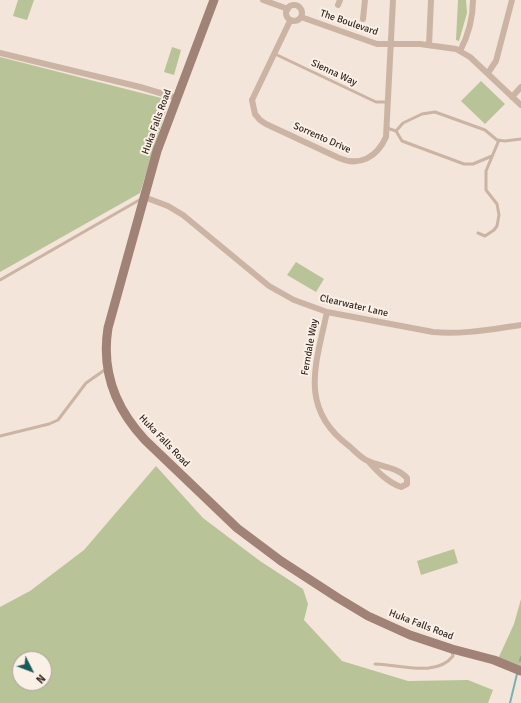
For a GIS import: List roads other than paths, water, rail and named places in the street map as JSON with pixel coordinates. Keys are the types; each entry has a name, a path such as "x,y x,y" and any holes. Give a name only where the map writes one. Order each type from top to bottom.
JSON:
{"street":[{"name":"Huka Falls Road","path":"214,0 157,151 108,328 106,342 107,368 111,384 122,409 135,429 237,528 309,581 368,616 410,635 452,649 494,660 521,671"},
{"name":"The Boulevard","path":"263,0 288,9 292,6 297,6 302,12 301,17 377,44 428,45 450,47 460,51"},
{"path":"364,19 365,0"},
{"name":"Sorrento Drive","path":"291,20 252,100 255,114 260,120 339,158 351,162 362,160 374,154 386,137 393,0"},
{"path":"428,45 431,0"},
{"path":"473,0 472,21 460,51 470,57 521,105"},
{"path":"488,73 496,61 512,0"},
{"path":"288,9 287,17 291,20 297,20 301,17"},
{"path":"0,54 140,87 177,98"},
{"path":"512,97 521,87"},
{"name":"Clearwater Lane","path":"144,197 168,206 183,215 269,286 294,300 327,312 447,334 521,325"},
{"name":"Ferndale Way","path":"327,312 315,370 314,390 320,413 329,427 342,441 368,461 379,474 401,487 407,484 407,478 405,475 392,468 368,461"}],"lane":[{"name":"Sienna Way","path":"274,54 376,102 388,102"},
{"path":"396,131 403,122 422,114 435,112 485,130 499,140 505,141 521,139"},
{"path":"387,128 396,131 402,142 464,164 473,164 492,156"},
{"path":"478,234 485,236 497,226 499,215 497,204 486,190 486,171 499,140"},
{"path":"0,280 144,197"},
{"path":"0,436 49,424 58,420 86,383 107,368"},
{"path":"375,664 387,664 400,667 434,668 448,663 453,656 452,649"}],"waterway":[{"path":"520,661 521,657"},
{"path":"510,703 517,674"}]}
